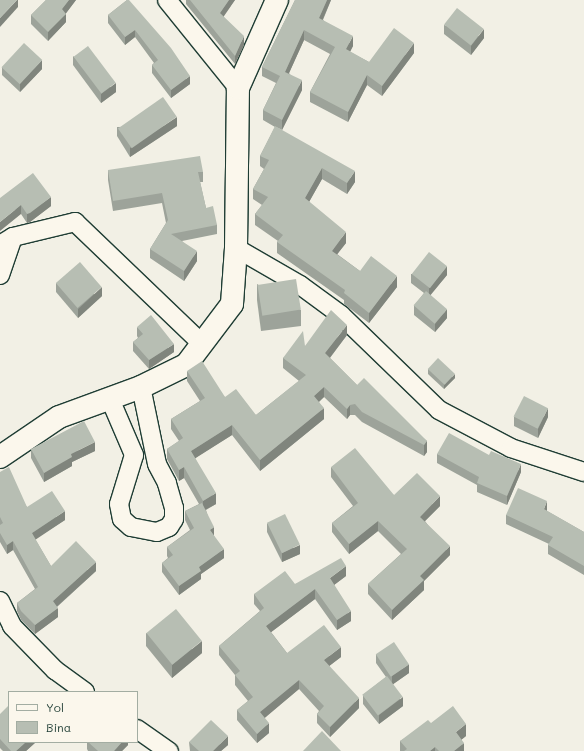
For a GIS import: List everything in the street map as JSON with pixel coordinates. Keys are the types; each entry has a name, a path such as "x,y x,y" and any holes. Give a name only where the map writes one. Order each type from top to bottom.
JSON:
{"street":[{"path":"167,0 238,88"},
{"path":"0,457 59,417 141,387 186,365 232,304 236,248 238,88 278,0"},
{"path":"0,275 6,241 75,222 202,344"},
{"path":"236,248 300,285 340,315 439,410 511,448 584,472"},
{"path":"110,399 134,455 119,504 122,519 131,527 157,532 169,527 174,519 174,508 167,483 157,464 141,387"},
{"path":"0,601 12,626 55,670 84,691"},
{"path":"138,730 169,751"}],"building":[{"path":"0,0 17,0 0,18"},
{"path":"46,0 69,0 62,9 66,14 48,32 31,15"},
{"path":"129,0 171,48 190,76 171,90 152,65 158,60 135,30 125,37 108,15"},
{"path":"190,0 229,0 220,13 244,36 235,56"},
{"path":"295,0 327,0 319,18 353,36 346,49 369,62 394,28 414,43 382,86 367,75 348,112 310,92 335,47 304,30 285,72 302,80 282,120 263,110 280,76 262,67"},
{"path":"457,8 484,29 471,45 444,25"},
{"path":"24,43 42,60 20,84 1,67"},
{"path":"88,46 116,83 101,94 74,57"},
{"path":"163,97 177,117 132,148 118,129"},
{"path":"275,126 355,171 347,183 322,168 305,198 346,232 332,251 360,271 371,256 397,276 369,313 344,293 345,290 277,242 283,235 255,214 268,197 253,189 269,160 260,156"},
{"path":"200,156 203,172 198,172 206,208 213,206 217,225 171,234 197,251 184,271 150,249 168,220 162,193 113,201 108,170"},
{"path":"33,173 51,197 27,214 21,205 0,222 0,198"},
{"path":"429,252 447,266 430,288 412,274"},
{"path":"80,262 102,287 77,308 56,283"},
{"path":"296,279 301,310 262,316 257,285"},
{"path":"426,291 447,309 435,324 414,305"},
{"path":"331,310 347,325 325,353 357,385 364,378 427,441 424,445 362,412 355,404 350,405 347,409 324,387 314,396 324,408 260,460 232,425 191,451 216,493 203,501 184,467 179,470 167,449 183,438 171,419 205,398 187,371 202,361 225,397 236,389 256,415 306,375 283,358 303,331 305,346"},
{"path":"151,315 174,344 149,360 133,342 143,334 137,327"},
{"path":"438,358 455,374 445,385 428,369"},
{"path":"524,396 548,408 538,429 514,416"},
{"path":"84,421 95,442 71,454 72,457 44,473 31,449"},
{"path":"449,433 489,455 491,451 521,464 507,496 477,483 479,477 437,454"},
{"path":"355,448 394,495 417,473 440,496 420,517 450,546 420,576 424,580 392,610 368,584 407,549 378,521 349,544 332,523 358,503 331,467"},
{"path":"9,467 27,507 52,491 65,511 32,533 51,566 76,541 96,562 53,601 58,608 35,625 21,611 17,603 38,587 13,541 7,545 0,533 0,525 3,523 0,517 0,472"},
{"path":"518,488 547,501 544,509 584,532 584,566 548,545 553,537 506,515"},
{"path":"202,503 214,527 210,530 224,549 199,567 201,571 179,586 162,563 173,555 167,547 194,528 185,511"},
{"path":"285,514 300,545 282,553 267,523"},
{"path":"341,558 346,566 330,578 351,611 337,620 315,589 266,626 287,653 324,625 341,647 324,660 359,698 330,727 317,714 324,706 299,680 260,712 269,723 257,734 237,710 253,697 235,675 240,671 219,646 264,608 254,594 285,571 295,584"},
{"path":"176,609 202,641 172,665 146,633"},
{"path":"394,642 409,664 391,677 376,654"},
{"path":"387,676 403,697 378,715 362,695"},
{"path":"8,706 8,743 25,743 16,751 11,751 0,739 0,714"},
{"path":"453,706 466,724 456,732 464,743 454,751 439,751 435,747 430,751 404,751 407,749 400,741 428,720 431,723"},
{"path":"211,720 228,736 213,751 199,751 189,742"},
{"path":"322,731 341,751 303,751"},
{"path":"89,743 121,743 114,751 98,751"}]}
